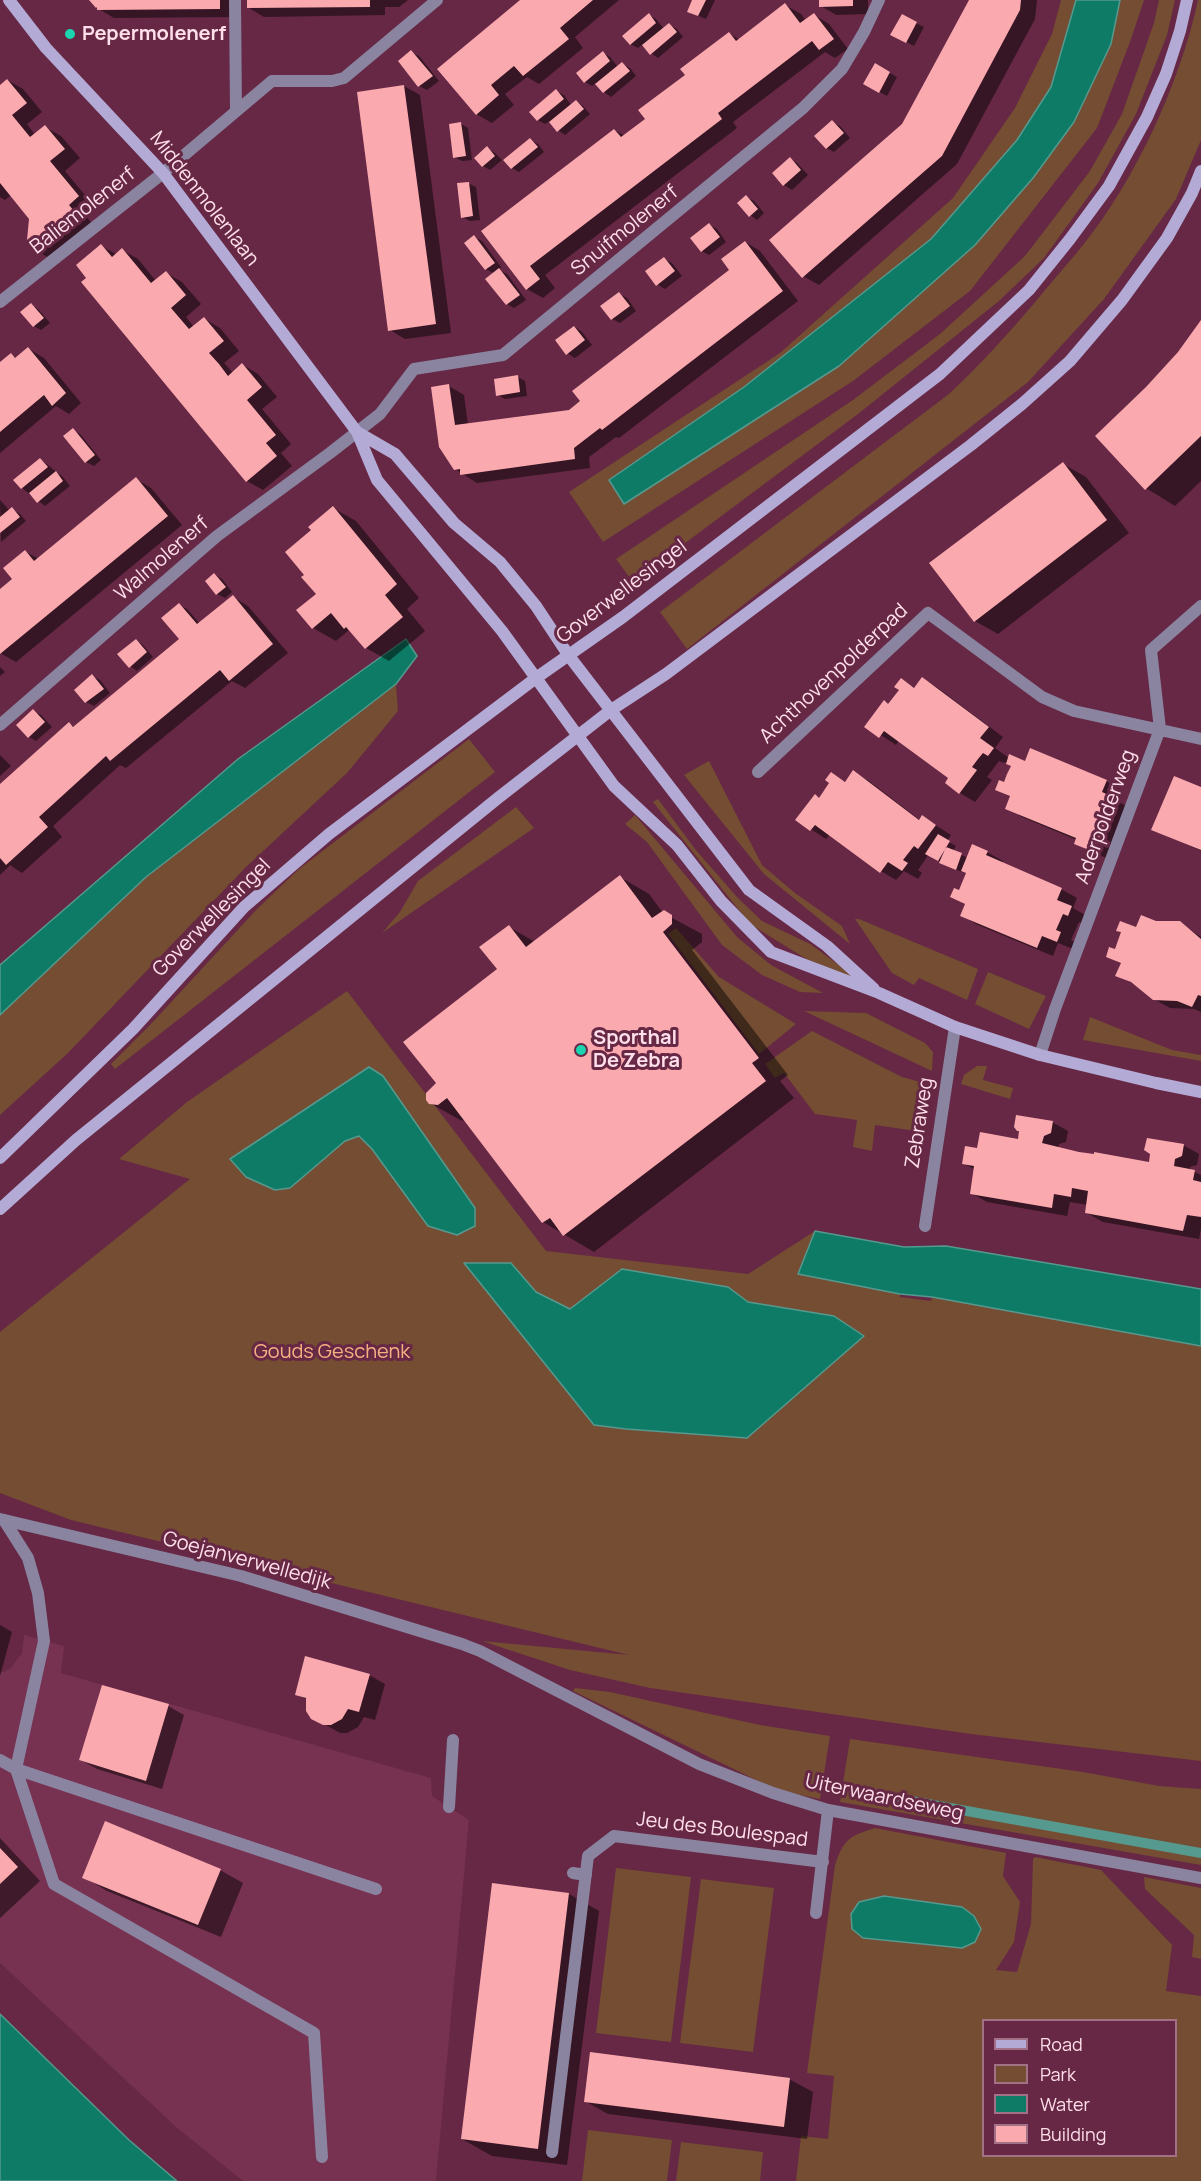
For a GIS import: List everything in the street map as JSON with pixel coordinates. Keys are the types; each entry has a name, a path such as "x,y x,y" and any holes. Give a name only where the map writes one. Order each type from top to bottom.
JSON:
{"main road":[{"name":"Middenmolenlaan","path":"9,0 46,48 163,173 357,432 377,480 476,597 614,786 677,845 721,901 771,952 879,993"},
{"name":"Goverwellesingel","path":"0,1158 133,1029 244,907 329,834 536,678 569,657 940,374 1029,290 1108,186 1147,117 1166,74 1187,0"},
{"path":"0,1209 94,1125 498,798 611,710 666,674 1022,404 1070,361 1122,300 1167,238 1192,193 1201,171"},
{"name":"Middenmolenlaan","path":"357,432 395,454 454,524 500,562 536,606 569,657 749,890 827,946 879,993"},
{"path":"879,993 955,1027 1041,1055 1201,1092"}],"street":[{"path":"235,0 236,111"},
{"path":"163,173 272,81 332,81 344,78 437,0"},
{"name":"Snuifmolenerf","path":"357,432 380,414 414,369 503,355 715,182 803,108 842,69 864,32 879,0"},
{"name":"Baliemolenerf","path":"0,302 163,173"},
{"name":"Walmolenerf","path":"0,725 217,536 357,432"},
{"name":"Aderpolderweg","path":"1041,1055 1055,1010 1160,729 1151,650 1201,606"},
{"name":"Achthovenpolderpad","path":"758,772 928,613 1042,697 1074,711 1160,729"},
{"path":"1160,729 1201,739"},
{"name":"Zebraweg","path":"925,1226 955,1027"},
{"path":"2,1520 28,1558 38,1593 44,1641 16,1769 54,1884 314,2033 322,2157"},
{"name":"Goejanverwelledijk","path":"2,1520 241,1576 480,1651"},
{"name":"Uiterwaardseweg","path":"480,1651 699,1764 773,1793 828,1810 1201,1878"},
{"path":"449,1807 453,1740"},
{"path":"0,1760 16,1769 376,1889"},
{"name":"Jeu des Boulespad","path":"816,1913 828,1810"},
{"name":"Jeu des Boulespad","path":"586,1875 588,1856 614,1836 823,1862"},
{"path":"552,2152 586,1875 573,1873"}],"shaded area":[{"path":"24,1635 64,1646 61,1673 431,1778 432,1796 469,1820 436,2181 243,2181 176,2127 0,1963 0,1673 10,1669 22,1653"}],"green space":[{"path":"1061,0 1144,0 1097,128 970,291 853,381 603,542 569,492 780,353 953,198 1015,108 1052,34"},
{"path":"1159,0 1175,0 1167,35 1136,114 1098,183 1044,258 999,301 858,414 633,582 616,559 853,400 940,334 1025,256 1090,171 1122,114 1154,23"},
{"path":"1198,0 1201,0 1201,140 1176,199 1104,299 1028,382 687,649 660,612 949,394 1005,337 1083,245 1121,191 1154,129 1180,64"},
{"path":"396,684 398,711 347,773 246,867 68,1053 0,1115 0,1015 146,877"},
{"path":"469,739 495,772 115,1069 111,1064 257,909 299,869"},
{"path":"709,761 762,865 795,893 842,926 850,944 764,874 684,775"},
{"path":"658,799 695,849 737,897 762,921 810,944 868,986 808,960 750,924 653,802"},
{"path":"516,807 534,828 382,933 400,912 418,881"},
{"path":"635,815 737,937 771,965 823,993 800,992 762,975 722,945 647,842 625,824"},
{"path":"855,919 978,969 967,1000 919,978 914,985 892,973"},
{"path":"676,928 719,977 796,1024 759,1054 668,934"},
{"path":"988,972 1046,996 1029,1029 975,1004"},
{"name":"Gouds Geschenk","path":"347,991 546,1251 748,1274 815,1231 799,1274 900,1294 900,1297 931,1301 932,1297 1201,1346 1201,1761 971,1734 650,1688 570,1670 482,1641 629,1655 71,1520 0,1493 0,1332 190,1179 119,1159 187,1102"},
{"path":"804,1011 866,1013 925,1043 933,1052 932,1071"},
{"path":"1090,1017 1172,1050 1201,1055 1201,1061 1083,1040"},
{"path":"812,1031 902,1077 931,1085 923,1132 875,1125 872,1151 853,1147 857,1120 815,1114 784,1073 775,1078 765,1064"},
{"path":"977,1066 987,1066 983,1080 1013,1088 1010,1099 961,1084 964,1075"},
{"path":"575,1688 610,1692 760,1725 830,1736 820,1799 779,1791 573,1691"},
{"path":"850,1739 1083,1772 1159,1786 1201,1789 1201,1865 840,1802"},
{"path":"875,1828 1006,1853 1003,1876 1020,1902 1014,1942 996,1970 1017,1972 1031,1924 1033,1859 1035,1857 1101,1870 1172,1945 1166,1991 1201,1996 1201,2181 796,2181 801,2136 828,2139 834,2076 807,2073 835,1865 841,1849 853,1836"},
{"path":"616,1868 691,1877 671,2042 596,2033"},
{"path":"1144,1877 1201,1888 1201,1959 1192,1957 1194,1935 1145,1889"},
{"path":"701,1879 774,1888 753,2052 680,2043"},
{"path":"588,2130 672,2140 667,2181 582,2181"},
{"path":"681,2142 763,2152 760,2181 676,2181"}],"water":[{"path":"1076,0 1120,0 1111,44 1074,122 1033,178 975,245 839,366 624,504 609,480 744,387 931,239 1017,140 1051,87"},
{"path":"406,639 417,656 396,684 146,877 0,1015 0,965 238,759"},
{"path":"369,1067 383,1076 475,1208 475,1226 457,1235 428,1226 372,1149 359,1136 345,1141 290,1188 275,1190 246,1177 230,1159"},
{"path":"815,1231 904,1247 946,1246 1201,1289 1201,1346 798,1274"},
{"path":"464,1263 511,1263 536,1292 570,1309 622,1269 728,1287 748,1302 834,1316 864,1336 747,1438 594,1425"},
{"path":"884,1896 962,1907 974,1916 981,1929 975,1942 962,1948 863,1938 852,1929 851,1914 859,1902"},
{"path":"0,2014 129,2140 177,2181 0,2181"}],"building":[{"path":"89,0 220,0 220,9 97,10 97,7"},
{"path":"247,0 370,0 370,7 247,8"},
{"path":"520,0 593,0 560,28 569,39 523,76 514,66 491,85 499,95 476,115 437,69"},
{"path":"692,0 706,0 698,16 687,12"},
{"path":"819,0 853,0 853,6 819,7"},
{"path":"969,0 1021,0 1020,10 942,156 802,278 769,240 902,124"},
{"path":"785,3 800,23 814,13 834,39 819,50 812,41 718,113 722,119 530,266 540,279 526,290 481,231 614,129 621,137 645,119 638,110 685,75 680,69 729,32 736,41"},
{"path":"649,13 656,23 630,45 622,36"},
{"path":"902,14 917,22 906,43 890,35"},
{"path":"669,23 677,32 650,55 642,45"},
{"path":"411,50 433,76 418,87 398,61"},
{"path":"603,51 610,61 584,83 576,73"},
{"path":"622,62 630,71 603,93 595,84"},
{"path":"875,63 890,72 879,93 863,84"},
{"path":"7,79 27,103 12,115 30,137 45,125 65,149 50,161 79,196 69,205 80,218 38,253 27,240 29,219 0,183 0,85"},
{"path":"404,85 436,324 388,331 357,92"},
{"path":"556,89 564,99 537,121 529,112"},
{"path":"576,100 584,109 557,132 549,122"},
{"path":"832,120 844,133 826,149 814,136"},
{"path":"461,122 466,156 453,158 449,124"},
{"path":"530,138 538,147 511,169 503,160"},
{"path":"487,146 495,156 482,167 474,158"},
{"path":"790,157 801,170 783,186 772,173"},
{"path":"469,182 473,216 461,218 457,183"},
{"path":"746,195 758,209 749,217 737,203"},
{"path":"709,223 720,237 701,252 690,238"},
{"path":"474,235 495,263 485,270 464,243"},
{"path":"745,241 783,291 602,430 600,428 574,448 575,459 460,475 460,469 454,470 439,447 431,387 449,384 455,425 569,410 580,401 572,391 729,270 721,259"},
{"path":"101,244 112,257 122,248 151,283 166,271 186,295 171,308 189,329 204,317 224,341 209,353 228,376 242,363 262,387 247,400 276,435 266,443 277,456 246,482 81,282 86,278 76,265"},
{"path":"664,257 675,271 656,286 645,271"},
{"path":"499,268 520,295 506,305 485,279"},
{"path":"619,292 630,306 611,320 600,306"},
{"path":"31,303 44,318 33,327 20,312"},
{"path":"1201,320 1201,436 1145,490 1095,436 1146,387 1178,352"},
{"path":"574,326 585,340 566,355 555,340"},
{"path":"28,347 66,393 52,406 44,395 0,432 0,362 11,353 15,358"},
{"path":"518,375 520,392 496,396 494,379"},
{"path":"73,428 95,455 85,463 63,436"},
{"path":"40,458 48,467 21,489 13,480"},
{"path":"1063,462 1107,520 974,622 929,563"},
{"path":"56,471 63,481 37,503 29,493"},
{"path":"136,477 168,516 0,654 0,589 12,579 3,568 25,550 34,561"},
{"path":"333,506 397,584 385,595 403,617 365,649 331,613 312,629 296,610 316,594 301,577 304,575 285,552 311,530 308,527"},
{"path":"12,507 20,517 0,533 0,517"},
{"path":"214,573 226,587 216,595 205,581"},
{"path":"233,595 273,644 229,681 220,670 110,761 106,756 39,817 48,827 6,865 0,858 0,784 69,722 73,727 179,639 161,618 179,603 197,624"},
{"path":"136,639 147,652 129,668 117,654"},
{"path":"92,674 104,689 85,703 74,690"},
{"path":"922,677 989,727 980,738 994,748 988,756 983,753 978,759 972,767 977,770 959,794 945,783 948,778 884,731 879,738 864,727 884,700 888,704 899,690 894,687 901,678 914,688"},
{"path":"33,709 45,722 28,738 16,725"},
{"path":"1030,748 1107,780 1102,792 1117,799 1113,808 1108,806 1101,822 1106,825 1094,852 1074,844 1076,838 1005,809 1010,796 995,790 999,780 1004,782 1011,766 1006,764 1009,754 1025,761"},
{"path":"853,770 919,820 922,815 936,825 918,849 914,846 903,860 908,863 902,871 888,862 880,873 815,825 810,831 795,820 815,794 819,798 829,783 825,780 831,772 845,782"},
{"path":"1174,776 1201,787 1201,850 1151,830"},
{"path":"938,834 950,841 938,861 925,854"},
{"path":"972,844 988,851 986,855 1062,888 1057,900 1072,906 1068,916 1063,914 1056,930 1061,932 1057,942 1042,936 1037,948 960,916 965,904 950,897 954,888 959,890 966,873 961,871"},
{"path":"946,847 962,853 956,870 939,863"},
{"name":"Sporthal De Zebra","path":"620,875 652,918 664,910 672,915 672,924 663,932 759,1058 752,1063 766,1081 563,1236 550,1218 542,1223 447,1098 438,1105 429,1104 426,1100 426,1093 436,1083 403,1042 497,969 479,947 509,925 526,947"},
{"path":"1141,915 1156,921 1180,921 1201,939 1201,996 1198,995 1192,1007 1177,1001 1153,1000 1131,982 1115,976 1121,963 1106,957 1109,947 1115,949 1121,932 1116,931 1120,921 1136,927"},
{"path":"1016,1115 1053,1121 1051,1133 1044,1136 1042,1143 1079,1152 1094,1154 1094,1152 1149,1162 1150,1154 1144,1150 1147,1138 1184,1144 1182,1156 1175,1159 1174,1166 1195,1170 1193,1180 1201,1182 1201,1217 1187,1215 1183,1231 1085,1213 1088,1191 1072,1188 1071,1197 1054,1194 1052,1208 970,1194 974,1166 962,1164 965,1146 977,1148 980,1132 1018,1139 1019,1131 1014,1127"},
{"path":"305,1656 370,1674 359,1712 348,1709 342,1719 331,1725 323,1725 311,1719 306,1711 306,1698 295,1695"},
{"path":"102,1685 169,1704 146,1781 79,1760"},
{"path":"105,1821 221,1869 198,1925 82,1878"},
{"path":"0,1848 18,1867 0,1884"},
{"path":"492,1883 569,1893 538,2149 461,2139"},
{"path":"590,2052 790,2078 784,2127 584,2102"}],"waterway":[{"path":"872,1794 1201,1853"}],"place":[{"name":"Pepermolenerf","path":"70,34"},
{"name":"Sporthal De Zebra","path":"581,1050"}]}
